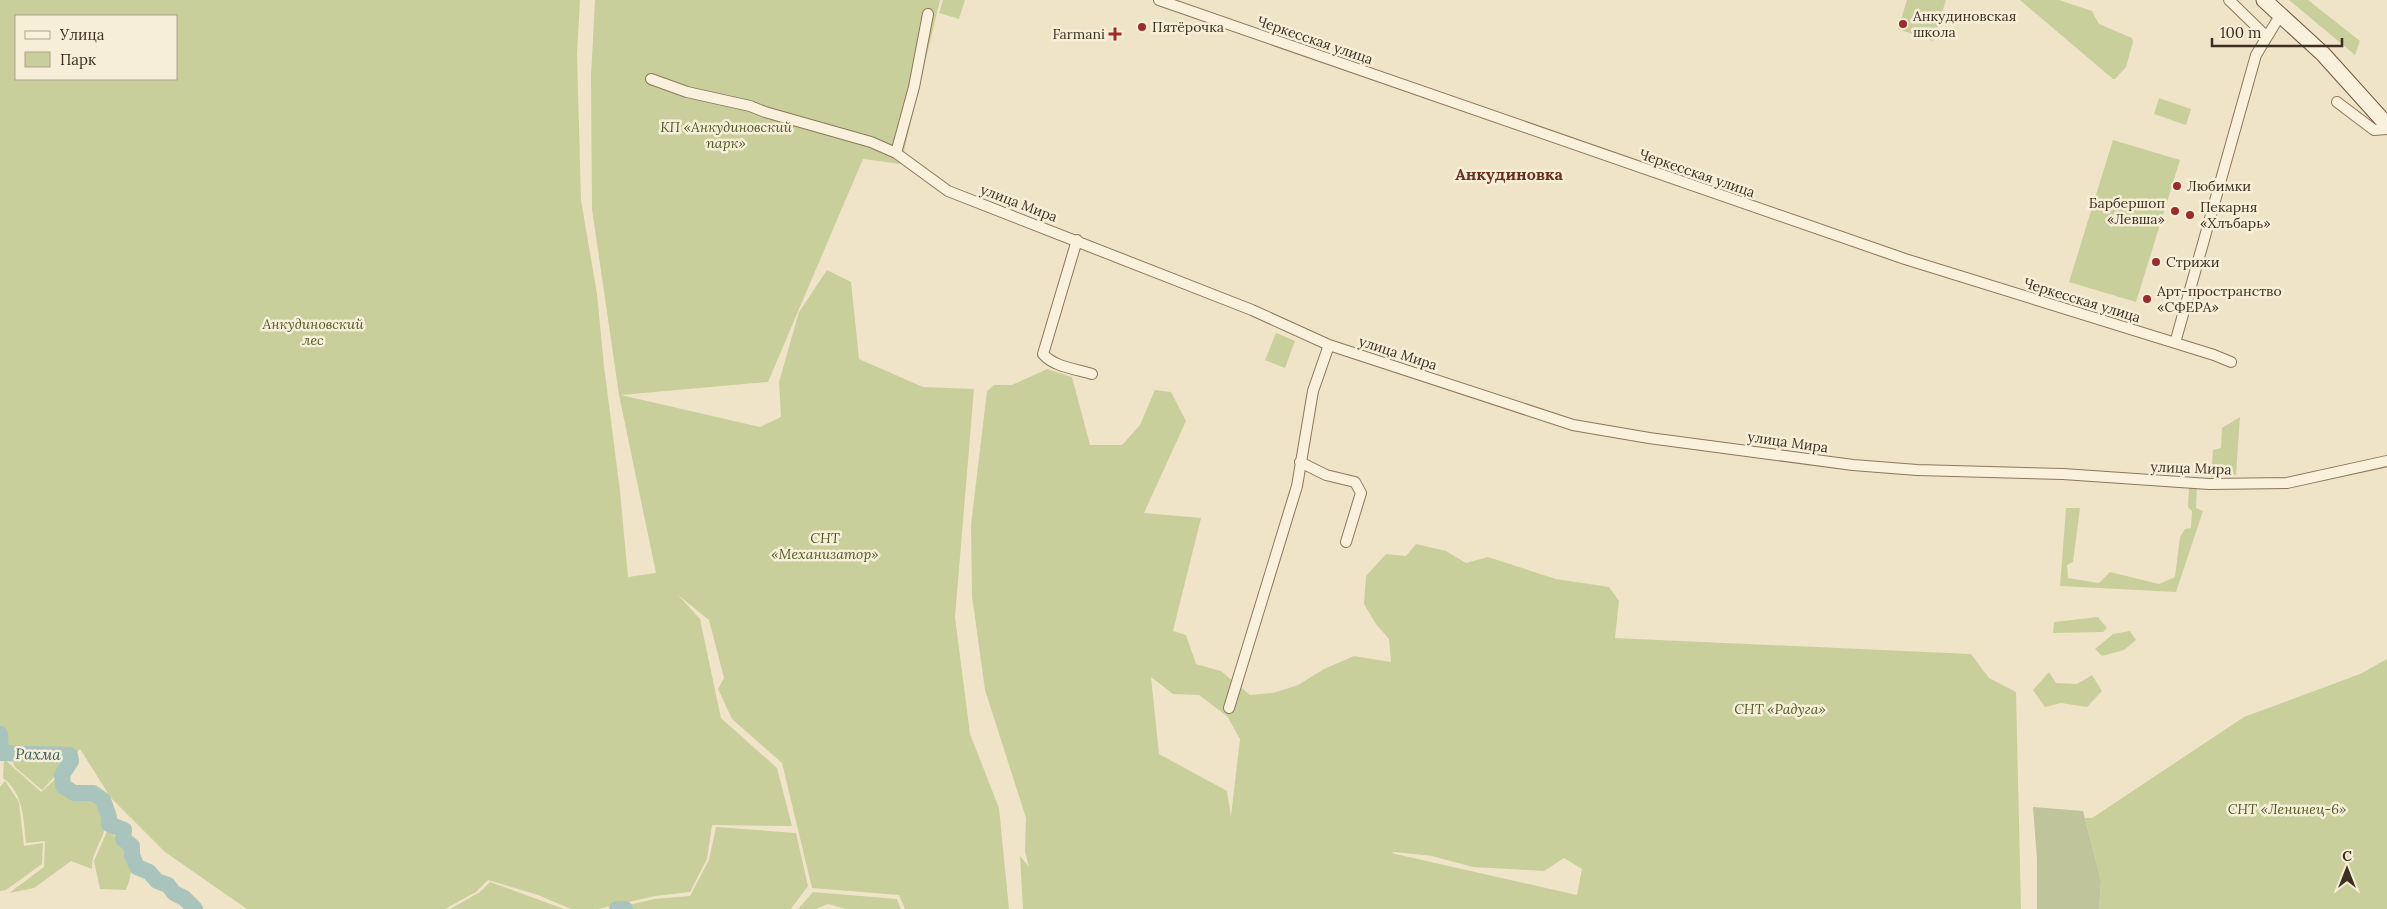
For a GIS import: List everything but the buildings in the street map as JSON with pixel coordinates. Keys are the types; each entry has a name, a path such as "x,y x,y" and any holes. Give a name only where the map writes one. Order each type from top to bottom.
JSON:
{"street":[{"name":"Черкесская улица","path":"1159,0 1905,259 2231,362"},
{"path":"2229,0 2267,37"},
{"path":"2264,0 2324,54 2387,125"},
{"path":"896,153 914,88 928,14"},
{"path":"2175,343 2256,55 2281,14"},
{"name":"улица Мира","path":"651,79 687,92 750,106 764,112 871,142 896,153 948,190 1252,310 1330,345 1573,425 1648,438 1853,465 1917,470 2063,474 2209,484 2287,483 2387,461"},
{"path":"2337,102 2374,130 2387,129"},
{"path":"1077,240 1043,354 1057,364 1092,374"},
{"path":"1228,708 1297,486 1313,391 1330,345"},
{"path":"1300,462 1326,475 1355,482 1360,488 1361,493 1346,542"}],"green space":[{"name":"Анкудиновский лес","path":"0,0 580,0 577,54 581,200 597,294 628,577 656,573 619,395 592,209 591,76 595,0 940,0 901,164 863,159 768,382 621,395 760,427 781,417 779,382 799,312 827,270 851,282 859,359 923,387 974,389 955,617 970,734 999,808 1009,909 905,909 899,895 812,888 782,763 732,719 718,689 724,678 709,620 678,595 700,619 721,718 777,768 792,826 712,825 707,859 690,892 655,896 598,909 571,909 538,895 488,880 476,892 445,909 247,909 165,852 111,798 80,749 42,790 15,767 0,728"},
{"path":"943,0 965,0 959,19 939,13"},
{"path":"1907,0 1946,0 1933,41 1898,29"},
{"path":"2020,0 2059,0 2092,11 2099,24 2132,38 2133,42 2126,67 2113,79"},
{"path":"2289,0 2308,0 2360,41 2355,55"},
{"path":"2159,98 2191,109 2186,125 2154,114"},
{"path":"2113,140 2180,160 2136,302 2069,282"},
{"path":"1276,333 1295,341 1285,368 1265,360"},
{"name":"СНТ «Радуга»","path":"1047,369 1072,377 1090,445 1122,445 1140,425 1155,390 1171,392 1186,421 1144,513 1201,518 1173,631 1186,635 1196,664 1221,671 1250,695 1273,693 1298,685 1324,669 1354,656 1391,662 1389,639 1376,624 1364,604 1366,576 1386,554 1406,556 1416,544 1446,551 1466,563 1488,557 1556,579 1609,587 1619,601 1615,638 1971,654 1989,678 2016,692 2021,909 1023,909 1020,856 1029,867 1025,852 1026,818 985,690 972,596 971,525 987,391 994,385 1012,385","holes":["1151,677 1173,694 1199,695 1227,716 1240,739 1231,816 1227,791 1159,754","1391,853 1432,856 1473,867 1544,871 1564,858 1582,869 1577,895"]},
{"path":"2240,417 2236,475 2211,477 2213,450 2221,448 2222,428"},
{"path":"2197,487 2196,508 2203,511 2176,592 2060,586 2066,508 2080,508 2073,562 2067,565 2068,578 2099,583 2110,572 2159,584 2175,577 2180,537 2185,529 2191,528 2192,511 2188,507 2189,488"},
{"path":"2098,617 2107,628 2103,632 2053,633 2054,622"},
{"path":"2130,631 2136,640 2124,650 2102,656 2095,649 2113,634"},
{"name":"СНТ «Ленинец-6»","path":"2387,659 2387,909 2099,909 2101,880 2085,818 2092,818 2244,717 2360,674"},
{"path":"2049,672 2056,683 2077,684 2092,675 2102,691 2087,707 2061,703 2045,707 2033,690"},
{"path":"4,759 41,792 58,777 59,786 70,795 93,796 103,811 106,820 103,834 92,862 92,869 71,861 34,888 9,893 44,867 45,841 26,843 19,799 10,784 3,778"},
{"path":"5,781 19,802 24,846 43,843 42,864 6,890 0,891 0,787"},
{"path":"2033,807 2083,811 2101,880 2099,909 2037,909 2037,859"},
{"path":"716,827 796,833 808,886 791,909 632,909 629,905 654,899 690,896 709,860"},
{"path":"108,829 129,856 131,870 126,890 100,889 94,861"},
{"path":"490,882 564,909 450,909 480,892"},
{"path":"813,892 897,899 901,909 846,909 828,904 816,909 798,909"}],"waterway":[{"name":"Рахма","path":"0,734 1,753 70,755 71,761 62,775 63,786 74,793 93,793 103,800 109,817 109,824 124,830 123,839 132,846 132,855 137,867 149,872 157,881 168,885 174,893 184,898 195,909"},
{"name":"Рахма","path":"617,909 625,909"}],"place":[{"name":"Анкудиновская школа","path":"1903,24"},
{"name":"Пятёрочка","path":"1142,27"},
{"name":"Farmani","path":"1115,34"},
{"name":"Любимки","path":"2177,186"},
{"name":"Барбершоп «Левша»","path":"2175,211"},
{"name":"Пекарня «Хлъбарь»","path":"2190,215"},
{"name":"Стрижи","path":"2156,262"},
{"name":"Арт-пространство «СФЕРА»","path":"2147,299"}],"district":[{"name":"Анкудиновка","path":"1509,174"}],"park label":[{"name":"КП «Анкудиновский парк»","path":"726,136"},
{"name":"СНТ «Механизатор»","path":"825,546"}]}
